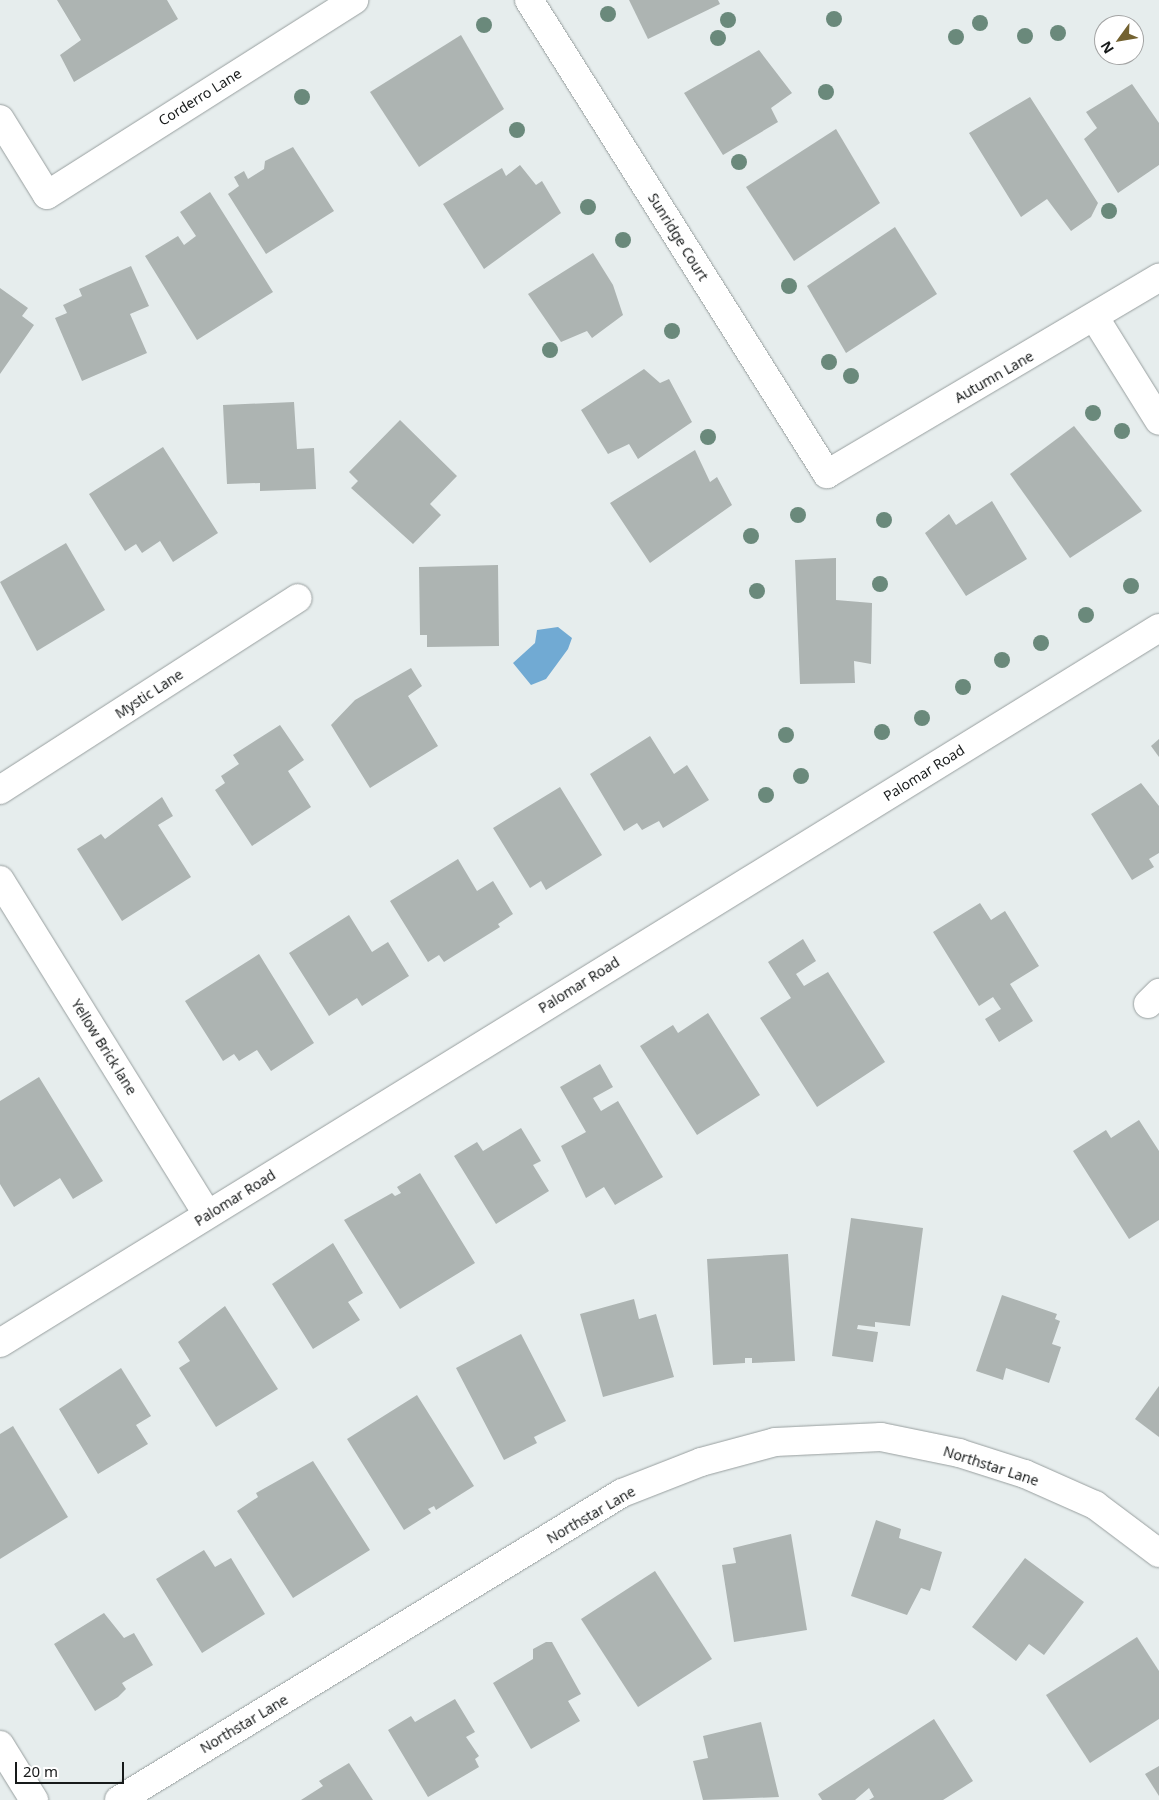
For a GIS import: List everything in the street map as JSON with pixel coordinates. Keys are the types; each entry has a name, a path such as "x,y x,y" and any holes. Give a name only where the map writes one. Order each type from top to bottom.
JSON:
{"street":[{"name":"Corderro Lane","path":"0,119 47,195 354,0"},
{"name":"Sunridge Court","path":"529,0 827,474"},
{"name":"Autumn Lane","path":"827,474 1095,318 1159,278"},
{"path":"1095,318 1159,421"},
{"name":"Mystic Lane","path":"0,790 298,598"},
{"name":"Palomar Road","path":"0,1343 1159,628"},
{"name":"Yellow Brick lane","path":"0,880 207,1214"},
{"name":"Northstar Lane","path":"119,1800 622,1493 701,1462 775,1442 881,1436 960,1453 1025,1474 1095,1505 1159,1554"},
{"path":"0,1745 34,1800"}],"water":[{"path":"558,627 572,638 568,649 546,679 531,685 513,663 535,643 537,630"}],"building":[{"path":"57,0 167,0 178,19 74,82 60,55 81,40"},
{"path":"629,0 718,0 720,4 648,39"},
{"path":"461,35 504,109 419,167 370,92"},
{"path":"759,50 792,93 771,108 778,122 723,155 684,93"},
{"path":"1132,84 1159,123 1159,165 1118,193 1084,139 1097,128 1086,112"},
{"path":"1030,97 1098,203 1091,217 1071,231 1047,199 1021,217 969,133"},
{"path":"836,129 880,203 794,261 746,187"},
{"path":"293,147 334,211 266,254 228,194 239,186 234,177 244,171 248,179 264,169 265,161"},
{"path":"520,165 536,185 542,181 561,213 484,269 443,204 502,168 506,176"},
{"path":"210,192 273,292 197,340 145,256 178,236 184,245 196,236 180,212"},
{"path":"895,227 937,294 846,353 807,286"},
{"path":"593,253 613,285 623,315 592,338 587,331 561,342 528,294"},
{"path":"131,266 149,306 130,314 147,353 82,381 55,318 67,313 63,305 82,296 79,289"},
{"path":"0,288 28,308 22,316 34,325 0,374"},
{"path":"644,369 660,383 669,379 692,422 638,459 629,444 608,454 581,410"},
{"path":"294,402 297,449 314,448 316,489 260,491 260,483 227,484 223,405"},
{"path":"400,420 457,476 430,504 441,515 413,544 351,488 358,481 349,472"},
{"path":"1074,426 1142,511 1070,558 1010,474"},
{"path":"163,447 218,533 173,562 160,541 142,553 136,544 125,551 89,494"},
{"path":"695,450 710,482 717,477 732,505 650,563 610,503"},
{"path":"992,501 1027,559 966,596 925,533 949,514 956,525"},
{"path":"66,543 105,610 37,651 0,582"},
{"path":"836,558 836,600 872,603 871,664 854,661 855,683 800,684 795,560"},
{"path":"498,565 499,646 427,647 427,635 420,635 419,567"},
{"path":"411,668 422,686 408,696 438,746 370,788 331,725 355,700"},
{"path":"280,725 304,760 288,771 311,807 252,846 215,790 225,783 221,776 239,764 233,755"},
{"path":"650,736 674,774 687,765 709,800 663,828 659,821 642,830 637,823 624,831 590,774"},
{"path":"1159,739 1159,757 1151,746"},
{"path":"1141,783 1159,806 1159,853 1149,859 1154,867 1132,880 1091,814"},
{"path":"560,787 602,855 546,890 541,881 530,888 493,828"},
{"path":"162,797 173,816 158,825 191,877 122,921 77,849 101,834 105,839"},
{"path":"458,859 477,891 493,881 513,914 498,924 500,927 444,962 439,955 428,962 390,901"},
{"path":"980,903 991,920 1005,911 1039,966 1010,984 1033,1021 999,1042 985,1019 1001,1009 993,997 979,1006 933,932"},
{"path":"349,915 372,952 388,942 409,976 362,1006 357,998 329,1016 289,953"},
{"path":"803,939 816,961 796,974 804,986 828,972 885,1062 817,1107 760,1018 791,998 768,962"},
{"path":"259,954 314,1043 271,1071 257,1050 239,1061 234,1054 223,1061 185,1001"},
{"path":"708,1013 760,1095 697,1135 640,1046 673,1025 678,1033"},
{"path":"600,1064 613,1087 593,1098 601,1111 618,1101 663,1177 615,1205 604,1187 586,1198 561,1146 586,1132 560,1087"},
{"path":"39,1077 103,1181 73,1199 60,1178 14,1207 0,1184 0,1101"},
{"path":"1139,1120 1159,1151 1159,1220 1129,1239 1073,1151 1106,1130 1111,1138"},
{"path":"521,1128 541,1161 533,1165 549,1191 496,1224 454,1156 477,1142 483,1151"},
{"path":"420,1173 475,1263 400,1309 344,1220 392,1193 395,1196 401,1193 397,1187"},
{"path":"851,1218 923,1228 910,1326 875,1322 875,1327 858,1325 857,1329 878,1332 873,1362 832,1356"},
{"path":"333,1243 363,1293 348,1302 360,1320 313,1349 272,1284"},
{"path":"788,1254 795,1361 752,1363 752,1358 745,1358 745,1363 713,1365 707,1259"},
{"path":"1002,1295 1057,1314 1055,1319 1060,1321 1052,1344 1061,1347 1049,1383 1006,1368 1003,1380 976,1371"},
{"path":"634,1299 639,1319 656,1314 674,1377 603,1397 580,1314"},
{"path":"225,1306 278,1389 216,1427 179,1368 190,1361 178,1342"},
{"path":"521,1334 566,1421 534,1437 537,1443 504,1460 456,1368"},
{"path":"121,1368 151,1416 136,1425 148,1444 98,1474 59,1409"},
{"path":"1159,1386 1159,1437 1135,1419"},
{"path":"417,1395 474,1486 436,1510 434,1506 428,1509 431,1513 404,1530 347,1439"},
{"path":"13,1426 68,1517 0,1559 0,1434"},
{"path":"313,1461 370,1550 293,1598 237,1511 258,1497 256,1493"},
{"path":"876,1520 901,1529 899,1538 942,1552 930,1591 921,1588 907,1615 851,1596"},
{"path":"791,1534 807,1630 734,1642 722,1565 736,1563 733,1548"},
{"path":"204,1550 215,1567 231,1558 265,1614 202,1653 156,1579"},
{"path":"1025,1558 1084,1602 1044,1655 1029,1644 1016,1661 972,1627"},
{"path":"655,1571 712,1659 638,1707 581,1619"},
{"path":"104,1613 124,1638 134,1633 153,1665 122,1683 126,1689 118,1697 95,1711 54,1644"},
{"path":"1137,1637 1159,1671 1159,1719 1090,1763 1046,1695"},
{"path":"546,1642 552,1642 581,1694 568,1701 580,1721 531,1749 493,1683 533,1659 533,1649"},
{"path":"455,1699 475,1732 466,1737 479,1756 475,1759 479,1767 428,1797 388,1730 411,1716 415,1722"},
{"path":"934,1719 973,1781 943,1800 869,1800 874,1797 869,1788 855,1800 822,1800 818,1794"},
{"path":"761,1722 779,1797 703,1800 693,1761 708,1758 703,1736"},
{"path":"349,1763 373,1800 301,1800 323,1786 319,1781"},
{"path":"1159,1766 1159,1796 1145,1774"}]}
